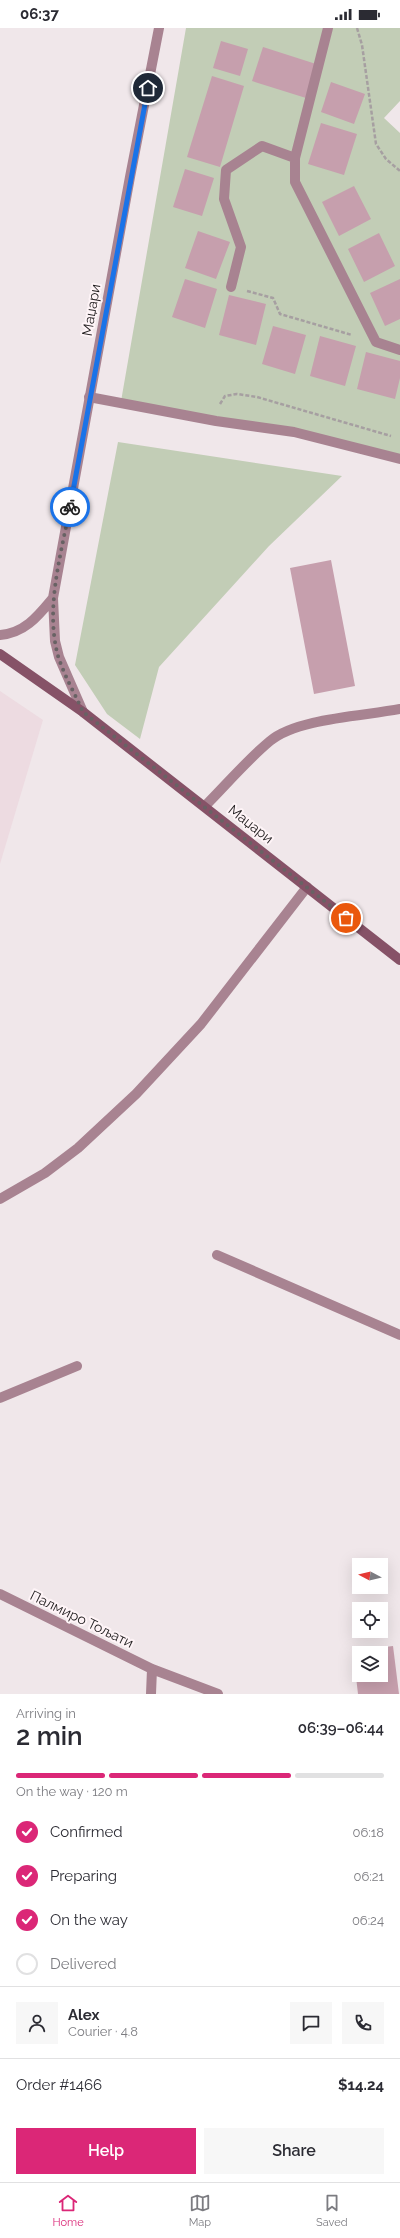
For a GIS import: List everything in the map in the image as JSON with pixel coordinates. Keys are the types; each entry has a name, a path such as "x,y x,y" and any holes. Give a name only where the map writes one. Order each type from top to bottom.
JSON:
{"street":[{"name":"Маџари","path":"83,712 59,657 55,641 53,598 89,398 160,28"},
{"path":"328,28 296,158 295,182 376,342 400,350"},
{"path":"231,287 241,247 224,199 226,170 262,146 296,158"},
{"path":"89,398 216,421 294,432 400,459"},
{"name":"Маџари","path":"0,634 20,630 33,622 53,598"},
{"name":"Маџари","path":"0,654 83,712 400,960"},
{"path":"205,806 271,740 289,731 312,724 400,709"},
{"path":"0,1199 45,1173 78,1148 136,1094 201,1024 307,887"},
{"path":"218,1254 400,1336"},
{"path":"0,1398 77,1366"},
{"name":"Палмиро Тољати","path":"0,1594 152,1669 218,1694"},
{"path":"151,1694 152,1669"}],"path":[{"path":"357,28 362,45 376,144 386,160 400,171"},
{"path":"231,287 273,298 280,314 376,342"}],"shaded area":[{"path":"0,691 43,720 0,864"}],"green space":[{"path":"186,28 400,28 400,101 384,118 400,133 400,460 294,432 120,407"},
{"path":"118,442 342,476 269,546 159,667 140,739 107,714 75,665"}],"building":[{"path":"221,41 248,49 240,76 213,68"},
{"path":"263,47 316,64 306,98 252,81"},
{"path":"212,76 244,86 220,167 187,157"},
{"path":"331,82 365,94 354,124 321,112"},
{"path":"321,123 357,134 344,175 308,164"},
{"path":"185,169 214,178 202,216 173,207"},
{"path":"354,186 371,219 339,236 322,202"},
{"path":"198,231 230,242 216,279 185,268"},
{"path":"379,233 395,266 364,282 348,249"},
{"path":"185,279 217,289 205,328 172,317"},
{"path":"400,279 400,319 385,326 370,293"},
{"path":"229,295 266,304 256,345 219,335"},
{"path":"273,326 306,335 295,374 262,364"},
{"path":"320,336 356,346 345,386 310,376"},
{"path":"366,352 400,361 400,378 395,399 357,389"},
{"path":"331,560 355,686 314,694 290,568"},
{"path":"393,1646 399,1694 358,1694 357,1682 388,1682 388,1647"}],"way so far":[{"path":"70,507 53,598 55,641 59,657 83,712 205,806 346,918"}],"route":[{"path":"70,507 130,177 148,88"}]}
